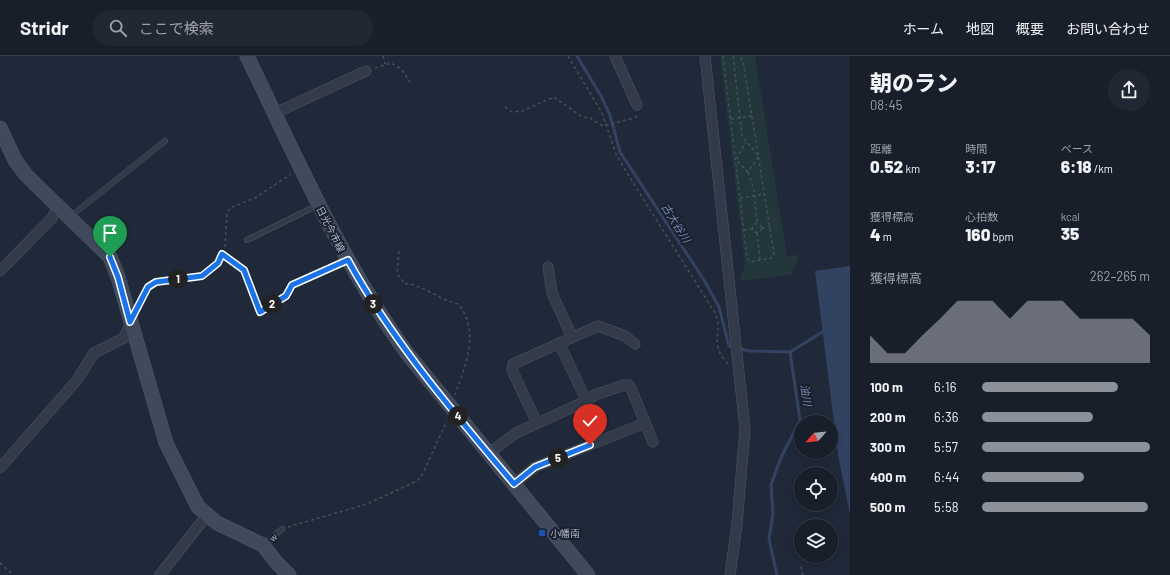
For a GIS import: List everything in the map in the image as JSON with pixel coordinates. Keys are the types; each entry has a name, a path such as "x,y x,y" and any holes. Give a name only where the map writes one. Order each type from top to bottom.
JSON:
{"main road":[{"name":"日光今市線","path":"247,56 319,205 365,292 406,352 588,575"},
{"path":"0,128 15,160 26,175 110,257 118,277 166,443 198,507 217,523 264,545 276,562 289,575"}],"street":[{"path":"615,56 637,105"},
{"path":"705,56 737,340 745,429 737,524 730,575"},
{"path":"275,113 366,71"},
{"path":"0,270 52,218 58,205"},
{"path":"548,267 552,293 572,337"},
{"path":"0,468 77,380 94,353 124,338 130,322"},
{"path":"537,423 512,370 513,364 598,326 625,336 635,344"},
{"path":"559,343 586,400"},
{"path":"488,454 516,433 595,395 624,385 629,385 653,442"},
{"path":"514,484 535,467 645,423"},
{"path":"160,575 207,515"}],"lane":[{"path":"70,217 165,141"},
{"path":"247,240 319,205"},
{"path":"222,254 244,270 260,312 286,296 292,285 348,260"},
{"name":"w","path":"264,545 282,529"}],"path":[{"path":"383,56 385,64"},
{"path":"568,56 595,101 607,125 616,154 715,313 719,322 717,341 719,352 728,365 739,361"},
{"path":"723,56 747,258 750,262 772,258 774,254 743,61 740,56"},
{"path":"733,56 742,136 759,156"},
{"path":"366,71 391,63 401,69 410,82"},
{"path":"505,107 512,112 522,111 554,97 582,117 590,118 607,125 634,118 639,115 637,105"},
{"path":"731,119 752,116"},
{"path":"736,160 746,142"},
{"path":"748,172 759,156"},
{"path":"736,160 751,176 757,224 753,229"},
{"path":"130,322 148,287 156,282 202,276 218,263 225,250 227,213 230,208 255,198 301,168"},
{"path":"740,198 765,194"},
{"path":"757,224 762,228"},
{"path":"760,260 758,232 762,228 770,227"},
{"path":"744,230 753,229 758,232"},
{"path":"399,252 397,274 405,284 414,285 442,299 458,304 461,308 472,338 462,376"},
{"path":"282,529 368,504 417,481 421,477 440,437"},
{"path":"0,563 13,575"},
{"path":"801,567 803,575"}],"green space":[{"path":"720,56 755,56 787,256 799,255 792,275 739,281 745,265"}],"water":[{"path":"850,266 850,514 838,455 838,415 833,415 815,271"}],"waterway":[{"name":"古大谷川","path":"577,56 601,96 610,115 620,152 704,280 719,307 729,346 749,351 790,352"},
{"name":"油川","path":"790,352 824,331"},
{"name":"油川","path":"777,575 769,539 773,513 771,485 780,460 800,420 790,352"}],"place":[{"name":"小幡南","path":"542,533"}],"route":[{"path":"110,257 118,277 130,322 148,287 156,282 202,276 218,263 222,254 244,270 260,312 286,296 292,285 348,260 365,292 406,352 514,484 535,467 590,445"}]}
